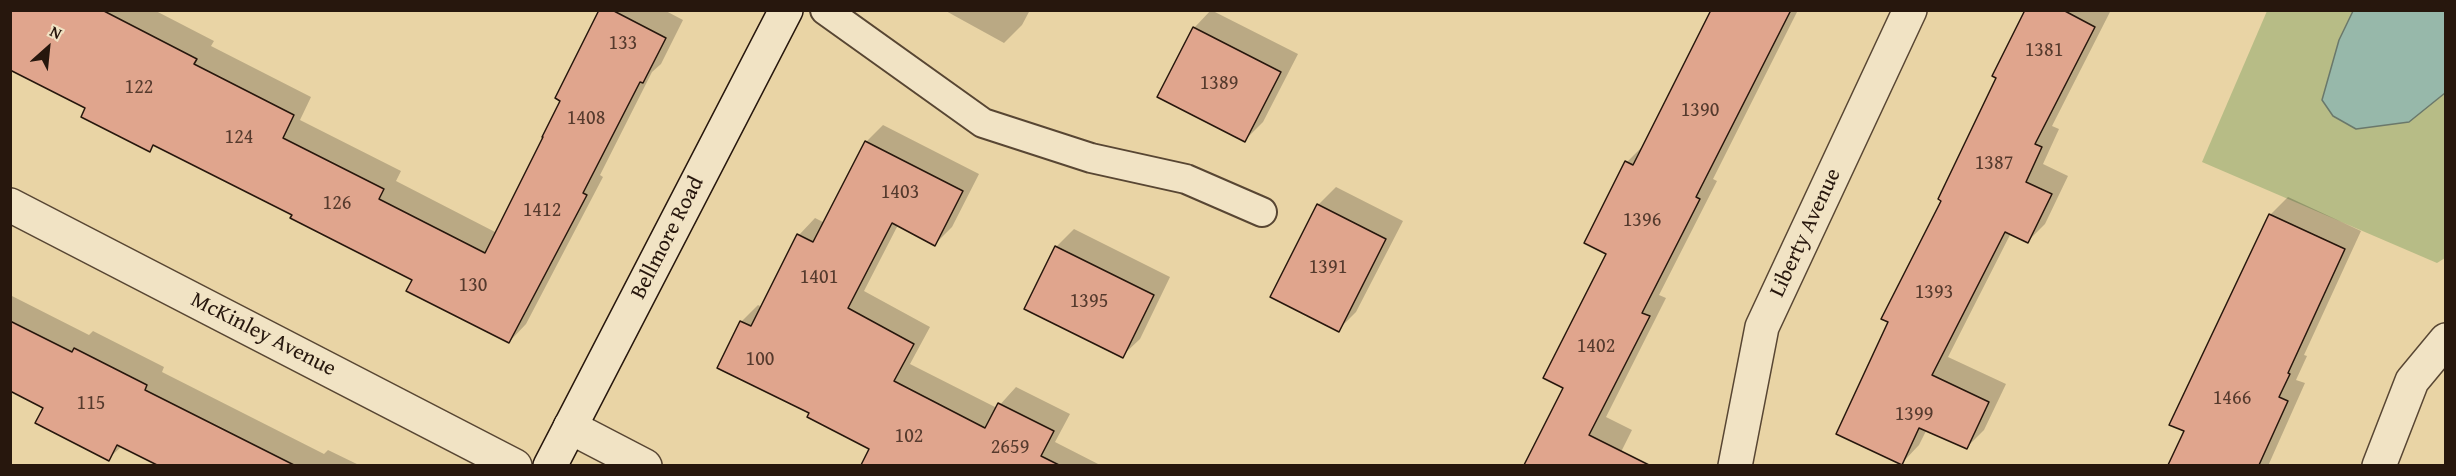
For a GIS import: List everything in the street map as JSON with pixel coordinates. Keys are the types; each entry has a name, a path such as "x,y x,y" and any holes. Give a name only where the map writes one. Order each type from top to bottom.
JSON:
{"street":[{"name":"Bellmore Road","path":"550,465 786,10"},
{"name":"Liberty Avenue","path":"1735,465 1762,327 1910,10"},
{"name":"McKinley Avenue","path":"10,205 514,465"},
{"path":"2379,465 2412,381 2445,340"},
{"path":"570,427 645,465"}],"lane":[{"path":"825,10 983,123 1091,158 1186,179 1262,212"}],"green space":[{"path":"2267,11 2445,11 2445,258 2437,263 2202,162"}],"shaded area":[{"path":"2353,11 2445,11 2445,93 2409,122 2356,129 2333,116 2322,100 2339,40"}],"building":[{"path":"10,10 102,10 197,59 194,64 294,115 283,138 384,189 379,199 485,253 560,101 555,98 599,10 612,10 666,38 643,83 640,82 583,193 587,195 509,343 406,291 412,280 290,218 292,215 153,145 150,152 81,117 85,108 10,70"},
{"path":"1711,10 1791,10 1696,197 1700,199 1642,313 1650,316 1589,435 1649,465 1524,465 1563,388 1543,378 1606,254 1584,243 1625,161 1633,165"},
{"path":"2025,10 2063,10 2095,27 2035,144 2042,147 2026,182 2052,194 2028,243 2005,232 1932,375 1989,402 1967,449 1919,428 1902,465 1836,434 1888,322 1881,319 1941,201 1938,199 1996,78 1992,76"},
{"path":"1193,27 1281,72 1245,142 1157,97"},
{"path":"865,141 963,191 935,246 892,223 848,308 914,344 894,381 985,428 998,403 1054,431 1041,456 1059,465 861,465 869,449 807,417 809,413 717,368 740,321 751,326 797,234 813,242"},
{"path":"1317,204 1386,239 1339,332 1270,297"},
{"path":"2269,214 2345,249 2279,397 2288,401 2259,465 2168,465 2184,431 2169,425"},
{"path":"1055,246 1154,295 1123,358 1024,309"},
{"path":"10,321 72,352 74,348 147,385 145,390 294,465 157,465 117,445 109,461 35,423 43,408 10,391"}]}
